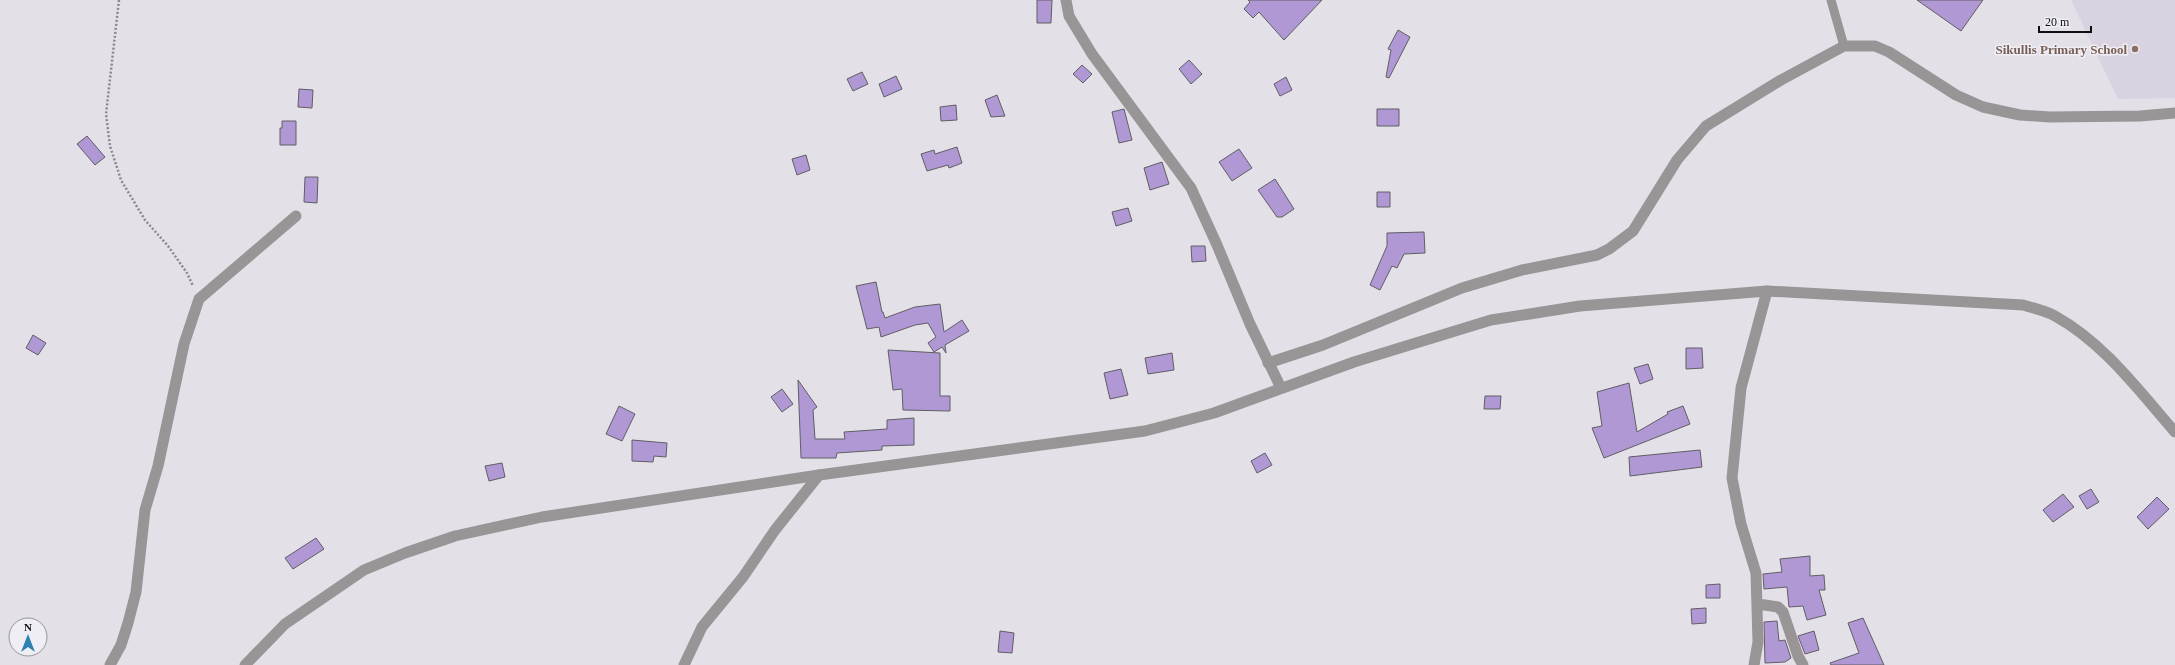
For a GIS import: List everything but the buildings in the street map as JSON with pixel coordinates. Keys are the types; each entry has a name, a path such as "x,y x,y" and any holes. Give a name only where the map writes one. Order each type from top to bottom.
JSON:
{"street":[{"path":"1066,0 1069,16 1092,54 1191,188 1217,244 1268,363 1281,388"},
{"path":"1268,363 1323,345 1462,288 1522,270 1597,255 1609,249 1634,231 1677,160 1706,126 1781,80 1844,46 1875,46 1889,52 1956,95 1983,107 2020,115 2050,117 2140,116 2175,113"},
{"path":"110,665 121,645 136,592 145,510 158,466 184,344 199,299 296,216"},
{"path":"1754,665 1758,642 1756,573 1741,524 1732,478 1741,388 1767,291"},
{"path":"245,665 285,624 364,570 455,536 542,517 819,475 1145,431 1214,413 1354,362 1491,320 1580,306 1767,291 1978,301 2023,305 2054,315 2090,340 2120,370 2175,432"},
{"path":"684,665 702,627 743,577 775,530 819,475"},
{"path":"1758,604 1778,607 1783,612 1798,656 1803,665"}],"lane":[{"path":"1831,0 1844,46"}],"path":[{"path":"119,0 106,114 110,146 122,180 145,220 168,246 187,273 199,299"}],"shaded area":[{"name":"Sikullis Primary School","path":"2071,0 2175,0 2175,98 2118,99"}],"place":[{"name":"Sikullis Primary School","path":"2135,49"}]}
